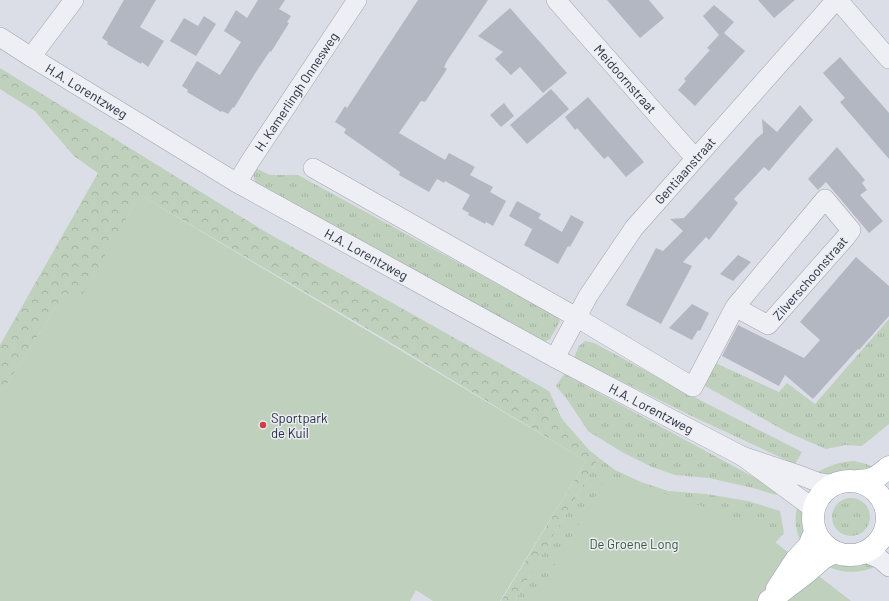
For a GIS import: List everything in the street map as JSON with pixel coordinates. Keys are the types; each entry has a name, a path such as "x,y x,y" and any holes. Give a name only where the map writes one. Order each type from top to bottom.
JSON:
{"main road":[{"path":"769,600 796,560 809,546 819,499 826,491 835,484 846,481 868,481 877,477 889,467"},
{"path":"815,522 822,544 835,552 850,555 873,547 881,538 888,517 882,498 867,484 857,481"},
{"path":"769,600 807,572 823,558 835,552"}],"street":[{"path":"31,57 74,0"},
{"name":"H. Kamerlingh Onnesweg","path":"237,183 250,160 357,0"},
{"name":"Meidoornstraat","path":"556,0 695,158"},
{"path":"837,0 889,59"},
{"name":"Gentiaanstraat","path":"555,358 588,296 634,228 837,0"},
{"name":"H.A. Lorentzweg","path":"0,37 237,183 555,358 742,456 810,506 815,522"},
{"path":"313,168 576,318"},
{"name":"Zilverschoonstraat","path":"576,318 693,387 735,307 825,199 851,230 846,237 768,325 735,307"},
{"name":"H.A. Lorentzweg","path":"742,456 816,482 826,485 835,484"},
{"path":"862,552 880,559 889,567"}],"green space":[{"path":"0,68 264,231 549,391 562,419 589,450 599,458 515,601 501,601 586,461 373,332 140,195 79,301 65,293 6,386 0,390 0,345 98,173 74,156 35,111 0,89"},
{"path":"255,168 270,175 298,175 558,317 560,321 550,339 543,343 255,182 253,171"},
{"name":"Sportpark de Kuil","path":"140,195 586,461 500,601 433,601 416,590 410,601 0,601 0,390 6,386 65,293 79,300"},
{"path":"889,319 889,424 862,446 845,445 826,449 787,432 700,383 711,361 779,392 787,383 815,404"},
{"path":"585,341 594,343 698,399 802,452 795,464 698,419 574,358 579,346"},
{"path":"564,374 779,491 776,495 709,478 675,475 652,467 622,452 588,431 569,402 556,386"},
{"name":"De Groene Long","path":"599,458 615,470 641,482 668,491 706,494 748,501 780,511 784,533 763,557 717,601 515,601"},
{"path":"854,461 877,469 856,475 827,476 818,472 835,464"},
{"name":"De Groene Long","path":"608,475 749,522 851,601 533,601"},
{"path":"851,498 864,504 870,517 864,530 851,536 838,530 832,517 838,504"},
{"path":"798,504 802,509 806,523 801,542 797,533 796,523"},
{"path":"840,560 859,560 878,566 857,572 851,572 838,570 824,565"}],"building":[{"path":"124,0 156,0 140,27 164,41 148,67 142,62 141,64 107,44 108,42 102,38"},
{"path":"258,0 285,0 279,9 291,16 287,22 289,23 234,108 233,107 228,114 222,111 221,112 187,92 188,90 182,86 197,61 220,75 241,42 224,31 236,10 247,18"},
{"path":"418,0 488,0 447,61 444,67 447,69 425,102 421,101 399,133 445,160 449,153 475,167 470,175 493,187 490,192 506,201 493,226 486,222 485,224 468,215 469,213 462,209 470,195 445,181 444,183 437,179 429,192 399,175 400,172 344,133 346,129 335,122 345,106 347,108"},
{"path":"607,0 649,0 664,18 640,38"},
{"path":"758,0 795,0 774,18"},
{"path":"714,5 734,22 724,33 745,51 695,106 678,90 686,81 684,79 710,50 707,48 719,35 703,16"},
{"path":"510,8 567,73 543,93 520,67 511,75 495,59 503,52 478,36"},
{"path":"204,16 216,24 196,56 170,41 184,18 198,26"},
{"path":"840,57 889,113 889,159 840,102 845,98 823,73"},
{"path":"551,89 569,109 527,144 510,125"},
{"path":"588,97 644,162 626,177 608,156 604,159 577,128 575,130 565,117"},
{"path":"504,103 514,116 501,127 490,115"},
{"path":"800,105 813,120 769,171 764,167 734,199 738,203 709,240 706,237 683,262 692,266 661,324 626,305 656,248 663,251 683,231 670,219 684,218 763,133 762,119 777,132"},
{"path":"837,147 865,180 862,183 867,190 860,195 883,221 869,233 826,182 818,190 808,179"},
{"path":"517,201 541,214 532,229 509,216"},
{"path":"571,215 584,222 570,247 568,246 558,264 524,245 538,218 562,232"},
{"path":"738,255 751,262 733,281 720,274"},
{"path":"856,257 889,286 889,316 813,399 785,375 779,386 722,356 738,325 804,358 820,340 800,322"},
{"path":"692,304 709,313 700,331 698,330 692,340 669,328"}],"place":[{"name":"Sportpark de Kuil","path":"263,425"}]}
